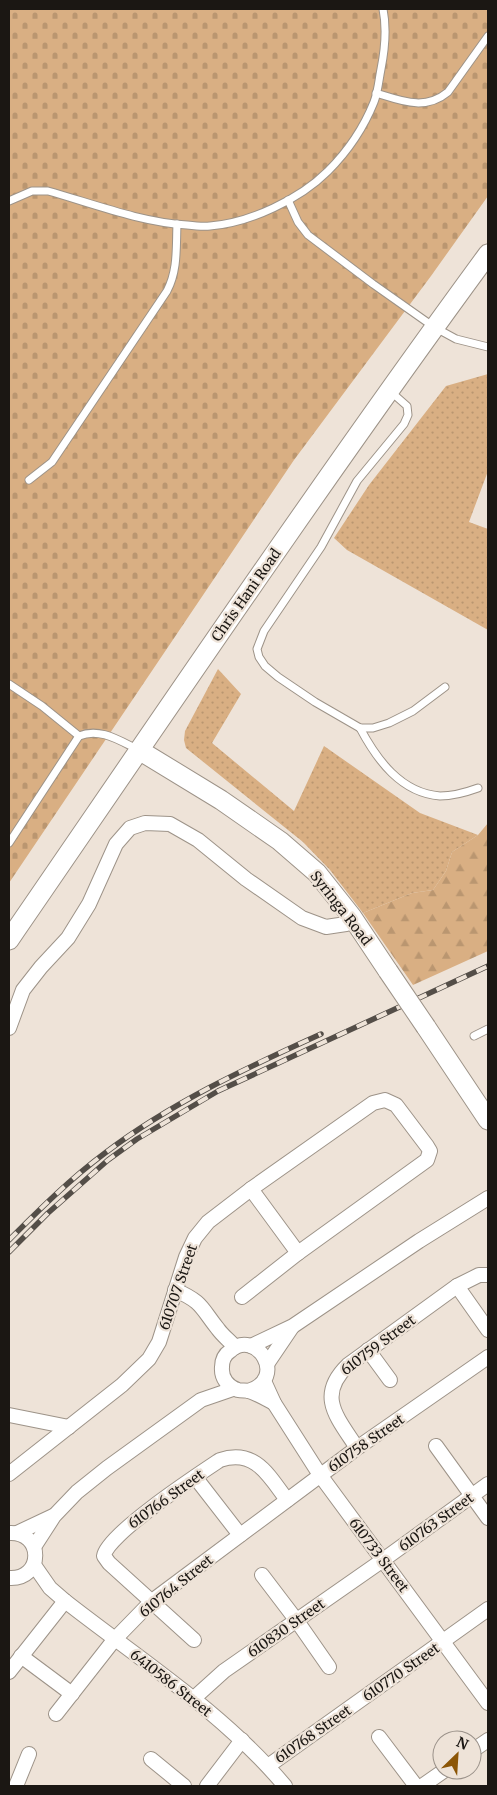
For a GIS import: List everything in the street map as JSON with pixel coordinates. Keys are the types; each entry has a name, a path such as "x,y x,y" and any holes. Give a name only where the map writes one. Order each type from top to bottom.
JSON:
{"street":[{"name":"Chris Hani Road","path":"9,940 276,552 434,327 488,254"},
{"name":"Syringa Road","path":"139,750 221,800 280,841 316,873 354,920 488,1120"},
{"path":"9,1028 23,990 68,938 89,904 116,844 130,828 145,823 170,824 198,840 246,879 302,918 326,927 346,924 354,920"},
{"name":"610707 Street","path":"9,1474 122,1385 149,1359 159,1342 186,1256 195,1238 208,1222 251,1189 373,1103 385,1100 396,1105 430,1151 427,1160 298,1253"},
{"path":"242,1297 298,1253 251,1189"},
{"path":"251,1346 293,1326 419,1241 488,1198"},
{"name":"610759 Street","path":"357,1448 335,1414 330,1397 337,1375 368,1350 457,1286 479,1276 488,1275"},
{"path":"457,1286 488,1330"},
{"path":"176,1290 202,1306 219,1330 235,1346"},
{"path":"267,1364 293,1326"},
{"path":"201,1400 222,1366 229,1351 235,1346 251,1346 258,1349 264,1356 267,1364 266,1376 264,1381 254,1389 240,1391 233,1389 228,1384 222,1366 219,1330"},
{"path":"368,1350 390,1380"},
{"name":"610758 Street","path":"287,1500 357,1448 488,1357"},
{"name":"610733 Street","path":"264,1381 274,1403 320,1475 488,1703"},
{"path":"34,1547 54,1516 76,1492 201,1400 233,1389"},
{"path":"248,1391 274,1403"},
{"path":"9,1415 69,1427"},
{"path":"436,1446 488,1518"},
{"name":"610766 Street","path":"152,1601 105,1559 104,1552 106,1548 129,1525 220,1460 229,1457 238,1456 257,1464 265,1470 287,1500"},
{"path":"194,1478 240,1535"},
{"name":"610763 Street","path":"383,1560 488,1484"},
{"name":"610764 Street","path":"56,1714 114,1640 152,1601 287,1500"},
{"path":"13,1533 54,1516"},
{"path":"13,1533 27,1538 36,1552 34,1565 29,1572 16,1577"},
{"name":"610830 Street","path":"193,1699 224,1671 383,1560"},
{"path":"34,1565 50,1588"},
{"path":"262,1575 297,1620 329,1667"},
{"path":"16,1577 50,1588"},
{"name":"6410586 Street","path":"50,1588 114,1640 193,1699 242,1740 285,1786"},
{"path":"9,1672 65,1601"},
{"path":"152,1601 194,1640"},
{"name":"610770 Street","path":"359,1702 444,1642 488,1608"},
{"path":"21,1656 72,1694"},
{"name":"610768 Street","path":"268,1766 359,1702"},
{"path":"379,1737 416,1786"},
{"path":"207,1786 242,1740"},
{"path":"16,1786 30,1754"},
{"path":"151,1759 184,1786"}],"lane":[{"path":"9,201 32,191 48,191 145,220 209,226 238,222 268,211 304,190 328,172 347,149 362,125 375,101 385,47 384,9"},
{"path":"376,93 410,102 422,103 440,99 448,92 488,36"},
{"path":"288,200 298,222 308,235 365,278 434,327 456,339 488,347"},
{"path":"29,480 52,462 167,291 173,280 177,224"},
{"path":"389,391 407,406 408,416 404,424 357,481 321,548 264,631 257,649 258,657 278,677 360,728 378,760 398,779 414,788 441,796 462,793 478,788"},
{"path":"293,513 308,496 320,490"},
{"path":"276,552 281,534 288,521"},
{"path":"9,684 56,717 79,736"},
{"path":"360,728 373,728 389,723 413,711 445,688"},
{"path":"9,843 79,736 87,732 95,732 117,739 139,750"},
{"path":"474,1036 488,1029"}],"green space":[{"path":"9,9 488,9 488,196 294,460 9,883"},
{"path":"488,374 488,471 469,522 488,529 488,630 347,550 334,538 369,485 446,386"},
{"path":"218,669 241,694 212,743 294,811 324,746 420,813 478,835 452,852 446,871 433,890 412,893 363,913 330,870 303,842 186,748 184,740 185,731"},
{"path":"488,823 488,951 413,985 363,913 412,893 433,890 446,871 452,852 478,835"}],"railway":[{"path":"9,1252 48,1213 108,1160 137,1139 218,1091 488,966"},
{"path":"9,1240 79,1173 130,1135 210,1087 321,1034"}]}
